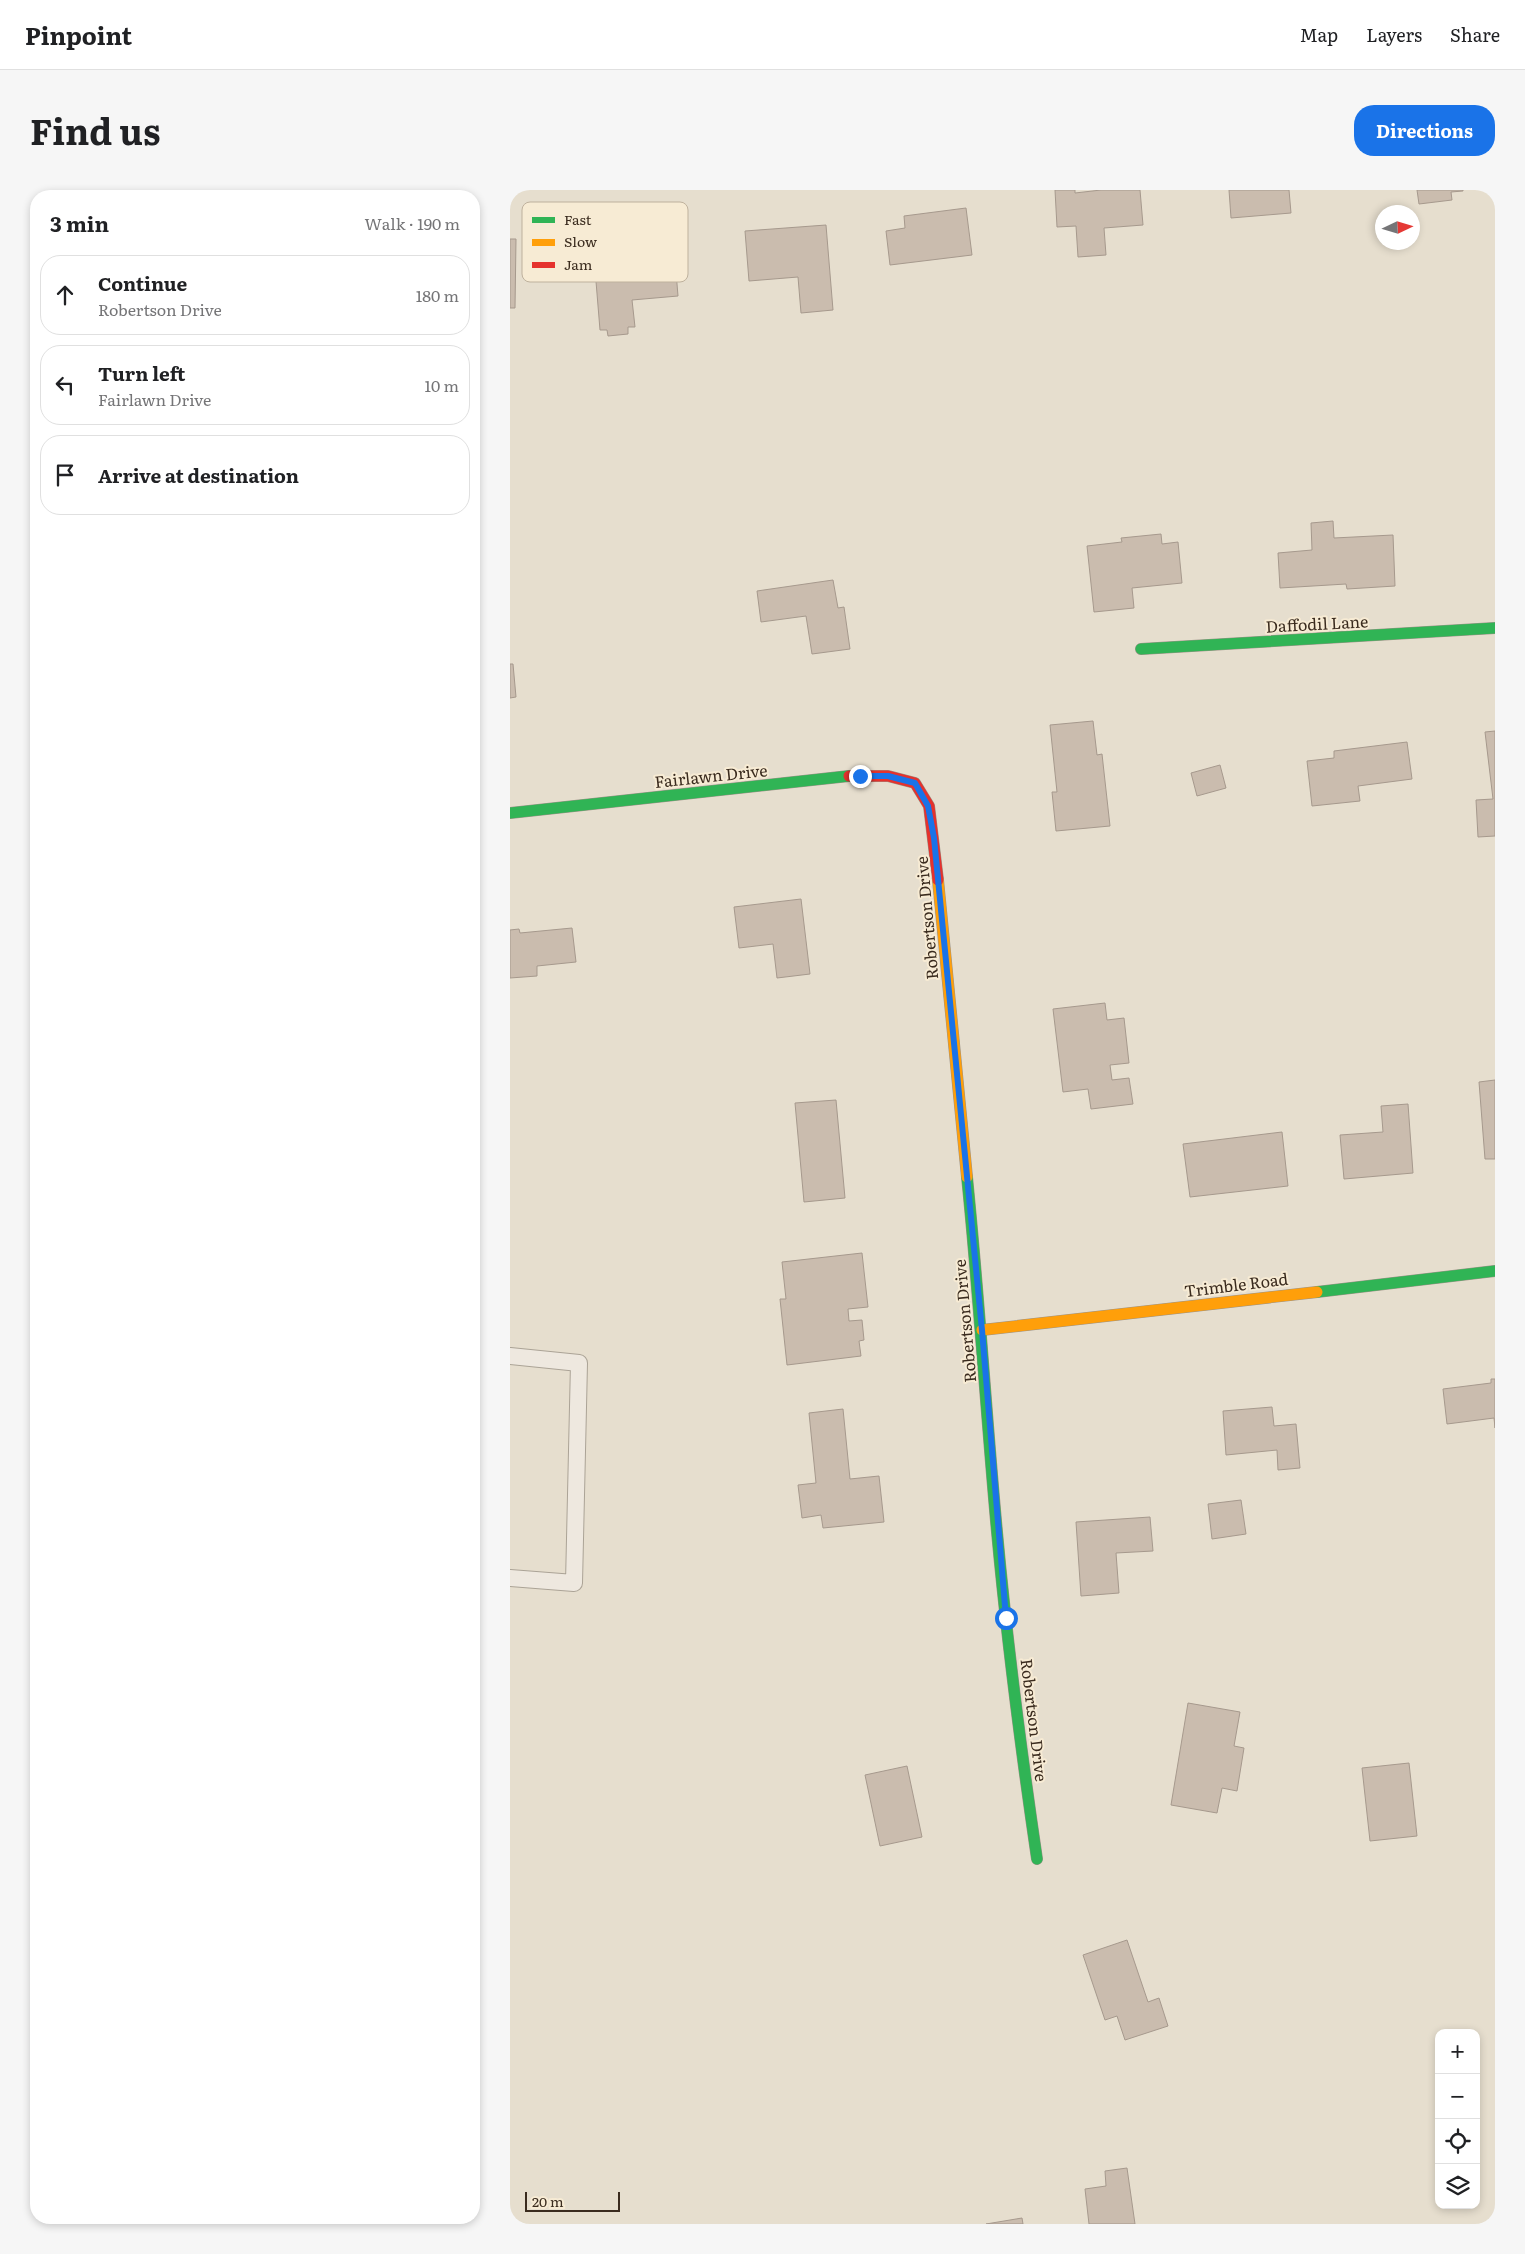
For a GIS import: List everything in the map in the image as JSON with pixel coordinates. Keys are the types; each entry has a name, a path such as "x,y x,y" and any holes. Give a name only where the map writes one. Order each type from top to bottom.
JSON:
{"street":[{"name":"Daffodil Lane","path":"1141,649 1495,628"},
{"name":"Fairlawn Drive","path":"510,813 860,776 888,776 915,783"},
{"name":"Robertson Drive","path":"915,783 928,806 934,838 982,1330 997,1532 1011,1665 1037,1859"},
{"name":"Trimble Road","path":"982,1330 1495,1271"}],"lane":[{"path":"510,1356 579,1363 574,1583 510,1578"}],"building":[{"path":"1055,190 1075,190 1075,193 1101,190 1140,190 1143,225 1104,228 1106,255 1078,257 1076,226 1057,227"},
{"path":"1229,190 1289,190 1291,213 1231,218"},
{"path":"1417,190 1463,191 1451,192 1452,200 1419,204"},
{"path":"966,208 972,255 890,265 886,231 905,228 904,216"},
{"path":"826,225 833,310 801,313 798,277 749,281 745,231"},
{"path":"510,239 516,239 515,308 510,308"},
{"path":"596,282 677,282 678,296 632,300 635,327 628,327 628,334 608,336 607,330 600,330"},
{"path":"1333,521 1334,538 1393,535 1395,586 1347,589 1346,584 1280,588 1278,553 1312,550 1311,523"},
{"path":"1161,534 1162,544 1178,542 1182,583 1132,588 1134,608 1094,612 1087,546 1122,542 1121,538"},
{"path":"833,580 838,608 844,607 850,649 812,654 806,616 761,622 757,591"},
{"path":"510,664 513,664 516,697 510,698"},
{"path":"1093,721 1097,755 1102,754 1110,826 1056,831 1052,792 1057,792 1050,725"},
{"path":"1495,731 1495,836 1478,837 1476,800 1493,799 1485,732"},
{"path":"1407,742 1412,779 1358,786 1360,801 1312,806 1307,761 1334,758 1334,751"},
{"path":"1220,765 1226,788 1197,796 1191,773"},
{"path":"801,899 810,974 777,978 773,944 739,948 734,907"},
{"path":"572,928 576,962 537,966 537,976 510,978 510,930 519,929 520,933"},
{"path":"1105,1003 1107,1020 1124,1018 1129,1063 1110,1065 1112,1080 1129,1078 1133,1104 1091,1109 1088,1089 1063,1092 1053,1009"},
{"path":"1495,1080 1495,1159 1485,1159 1479,1082"},
{"path":"836,1100 845,1198 804,1202 795,1103"},
{"path":"1408,1104 1413,1173 1344,1179 1340,1135 1383,1132 1381,1106"},
{"path":"1282,1132 1288,1186 1190,1197 1183,1144"},
{"path":"862,1253 868,1307 848,1309 849,1321 862,1320 864,1340 859,1341 861,1356 787,1365 780,1299 786,1299 782,1262"},
{"path":"1491,1379 1495,1379 1495,1428 1494,1418 1447,1424 1443,1389 1491,1383"},
{"path":"1272,1407 1274,1426 1296,1424 1300,1468 1278,1470 1277,1450 1226,1455 1223,1411"},
{"path":"843,1409 850,1479 879,1476 884,1522 823,1528 821,1515 802,1518 798,1485 816,1483 809,1413"},
{"path":"1241,1500 1246,1534 1212,1539 1208,1504"},
{"path":"1150,1517 1153,1551 1116,1553 1119,1593 1081,1596 1076,1522"},
{"path":"1188,1703 1240,1712 1234,1746 1244,1748 1237,1791 1222,1788 1217,1813 1171,1805"},
{"path":"1409,1763 1417,1836 1370,1841 1362,1768"},
{"path":"907,1766 922,1837 880,1846 865,1775"},
{"path":"1127,1940 1148,2002 1159,1998 1168,2026 1125,2040 1117,2016 1105,2020 1083,1955"},
{"path":"1127,2168 1135,2224 1089,2224 1085,2189 1106,2186 1105,2171"},
{"path":"1022,2218 1023,2224 986,2224"}],"traffic: fast":[{"path":"1141,649 1495,628"},
{"path":"510,813 849,776"},
{"path":"967,1177 1001,1573 1025,1777 1037,1859"},
{"path":"1317,1292 1495,1271"}],"traffic: slow":[{"path":"938,880 967,1177"},
{"path":"982,1330 1317,1292"}],"traffic: jam":[{"path":"849,776 888,776 915,783 929,806 938,880"}],"route":[{"path":"860,776 888,776 915,783 928,806 934,838 982,1330 997,1532 1006,1618"}]}
